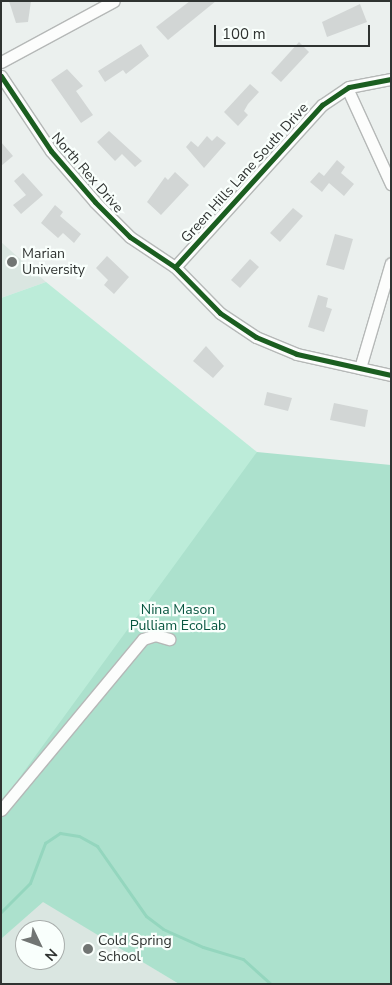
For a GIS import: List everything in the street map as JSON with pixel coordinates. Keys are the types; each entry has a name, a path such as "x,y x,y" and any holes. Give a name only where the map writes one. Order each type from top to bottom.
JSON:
{"street":[{"path":"1,62 114,1"},
{"name":"North Rex Drive","path":"1,76 34,128 84,190 130,237 175,266 212,307 256,337 297,354 391,375"},
{"name":"Green Hills Lane South Drive","path":"175,266 316,111 347,88 391,79"},
{"path":"347,88 391,184"},
{"path":"360,368 391,263"},
{"path":"1,810 143,639 155,635 169,639"}],"shaded area":[{"name":"Marian University","path":"1,242 46,282 1,298"},
{"name":"Cold Spring School","path":"43,901 179,984 1,984 1,939 15,926 15,970 65,970 65,920 22,920"}],"green space":[{"name":"Nina Mason Pulliam EcoLab","path":"46,282 257,452 391,984 1,864 1,298"},
{"name":"Nina Mason Pulliam EcoLab","path":"257,452 391,465 391,984 179,984 43,902 23,920 15,920 15,927 1,939 1,803"}],"building":[{"path":"9,1 31,1 28,22 16,23"},
{"path":"190,1 216,1 168,40 156,27"},
{"path":"360,4 367,22 327,37 322,22"},
{"path":"299,42 309,52 281,82 271,73"},
{"path":"141,44 149,56 126,74 123,70 105,82 98,71"},
{"path":"67,69 83,86 76,91 93,115 81,123 51,80"},
{"path":"250,84 259,92 248,104 244,111 248,115 238,126 224,112"},
{"path":"109,131 142,161 135,167 122,154 115,161 97,142"},
{"path":"207,136 212,141 217,136 226,143 204,168 186,147 191,141 198,147"},
{"path":"1,142 13,156 1,166"},
{"path":"337,160 345,167 341,173 354,184 344,196 329,183 322,192 310,182 319,172 324,176"},
{"path":"175,172 189,185 161,215 147,202 165,177 168,180"},
{"path":"23,173 43,195 21,214 13,205 26,195 14,181"},
{"path":"55,205 63,212 60,216 81,234 74,243 63,233 58,238 41,223"},
{"path":"293,208 303,216 280,242 270,233"},
{"path":"335,234 353,239 344,270 326,265"},
{"path":"107,256 129,277 114,294 104,285 108,280 96,268"},
{"path":"250,259 259,267 240,288 231,280"},
{"path":"318,295 328,298 326,307 332,309 324,332 308,327"},
{"path":"206,346 224,366 213,378 193,361"},
{"path":"267,392 292,398 288,411 264,405"},
{"path":"334,403 368,410 365,427 330,420"}],"waterway":[{"path":"1,912 30,883 45,843 60,833 79,836 97,846 146,916 163,929 203,947 243,959 271,984"}],"cycle path":[{"path":"1,76 51,151 95,202 130,237 175,267 220,313 256,337 297,354 391,375"},
{"path":"175,267 322,105 349,87 391,79"}],"place":[{"name":"Marian University","path":"12,262"},
{"name":"Cold Spring School","path":"88,949"}]}
